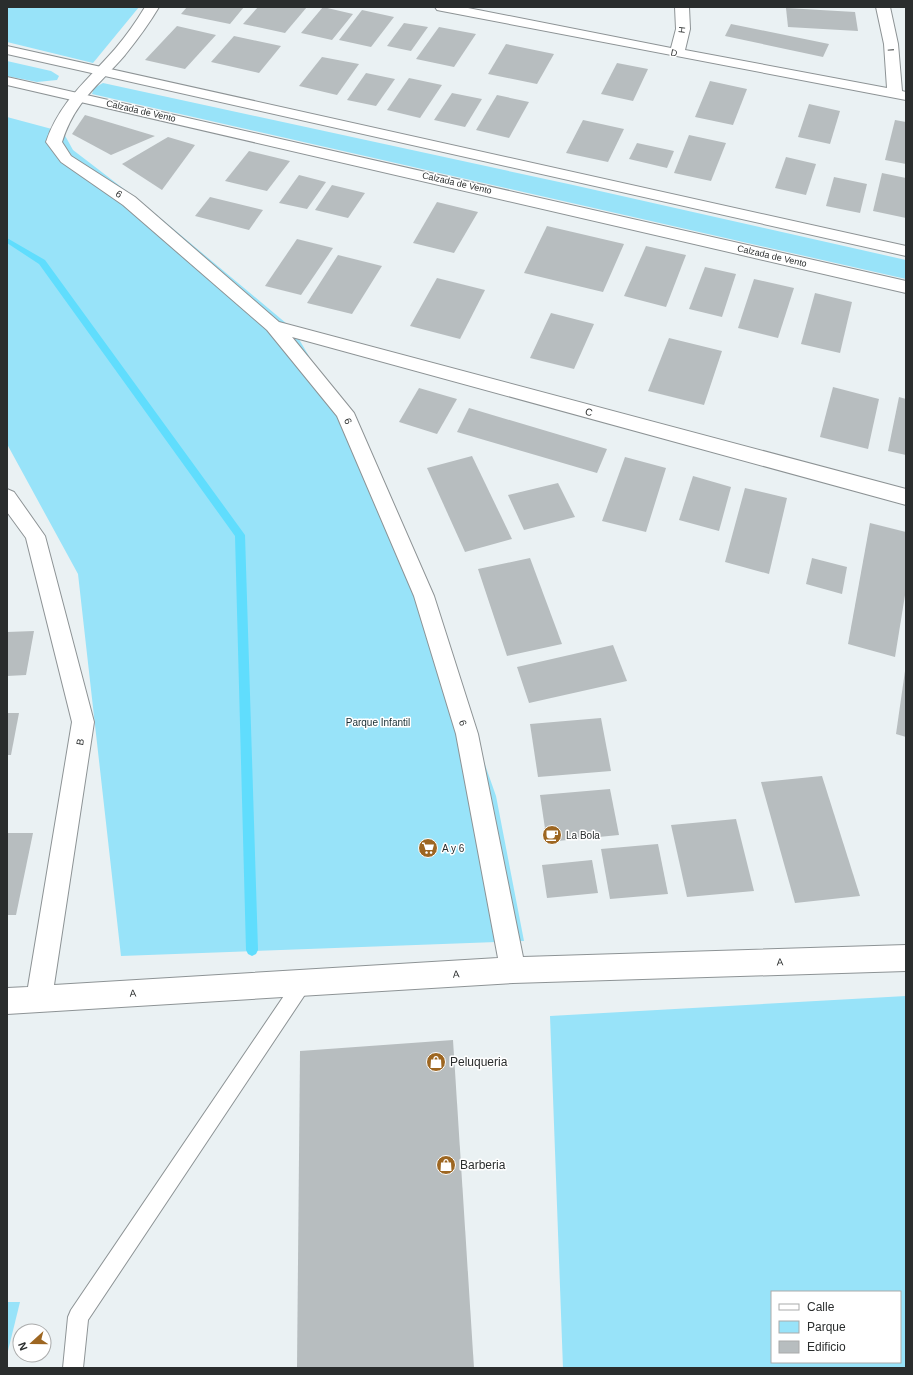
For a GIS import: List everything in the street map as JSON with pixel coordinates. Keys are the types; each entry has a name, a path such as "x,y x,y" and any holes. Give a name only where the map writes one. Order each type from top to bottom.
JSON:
{"street":[{"name":"6","path":"152,7 120,52 78,96 60,122 54,142 66,159 129,201 273,326 345,413 424,596 467,734 513,970"},
{"name":"D","path":"442,7 900,95"},
{"name":"H","path":"677,53 683,29 682,7"},
{"name":"I","path":"883,7 900,95"},
{"path":"7,50 906,251"},
{"name":"Calzada de Vento","path":"7,81 78,96 906,287"},
{"name":"C","path":"273,326 906,497"},
{"name":"B","path":"7,497 35,536 83,722 39,1000"},
{"name":"A","path":"7,1000 39,1000 513,970 906,958"}],"lane":[{"path":"73,1368 78,1317 302,984"}],"green space":[{"path":"7,7 139,7 93,63 7,42"},
{"path":"7,61 51,71 59,76 57,80 37,82 7,76"},
{"path":"103,83 573,185 906,260 906,279 92,94 94,88"},
{"name":"Parque Infantil","path":"7,117 63,132 73,150 146,206 293,329 390,494 496,796 524,941 121,956 78,574 7,444"},
{"path":"906,996 906,1368 563,1368 550,1016"},
{"path":"7,1302 20,1302 15,1323 12,1323 12,1335 7,1355"}],"building":[{"path":"187,7 244,7 230,24 181,14"},
{"path":"258,7 307,7 285,33 243,24"},
{"path":"323,7 353,14 332,40 301,33"},
{"path":"786,8 855,12 858,31 788,27"},
{"path":"362,10 394,17 371,47 339,40"},
{"path":"404,23 428,27 411,51 387,46"},
{"path":"731,24 829,44 823,57 725,36"},
{"path":"177,26 216,35 185,69 145,60"},
{"path":"439,27 476,34 454,67 416,59"},
{"path":"234,36 281,46 259,73 211,62"},
{"path":"506,44 554,54 537,84 488,74"},
{"path":"322,57 359,64 337,95 299,86"},
{"path":"617,63 648,69 633,101 601,94"},
{"path":"366,73 395,79 376,106 347,100"},
{"path":"409,78 442,85 420,118 387,110"},
{"path":"710,81 747,89 733,125 695,117"},
{"path":"452,93 482,99 465,127 434,120"},
{"path":"497,95 529,102 509,138 476,130"},
{"path":"809,104 840,111 830,144 798,137"},
{"path":"85,115 155,136 111,155 72,134"},
{"path":"583,120 624,129 608,162 566,153"},
{"path":"895,120 906,122 906,164 885,160"},
{"path":"689,135 726,143 711,181 674,173"},
{"path":"168,137 195,145 162,190 122,164"},
{"path":"637,143 674,151 667,168 629,159"},
{"path":"249,151 290,161 267,191 225,181"},
{"path":"786,157 816,164 806,195 775,188"},
{"path":"882,173 906,178 906,218 873,211"},
{"path":"299,175 326,182 307,209 279,203"},
{"path":"834,177 867,184 860,213 826,206"},
{"path":"332,185 365,193 348,218 315,210"},
{"path":"210,197 263,210 249,230 195,216"},
{"path":"437,202 478,212 454,253 413,243"},
{"path":"547,226 624,244 603,292 524,273"},
{"path":"297,239 333,248 301,295 265,286"},
{"path":"646,246 686,255 666,307 624,296"},
{"path":"338,255 382,266 352,314 307,303"},
{"path":"705,267 736,274 722,317 689,309"},
{"path":"437,278 485,290 460,339 410,326"},
{"path":"754,279 794,288 778,338 738,328"},
{"path":"815,293 852,302 840,353 801,344"},
{"path":"551,313 594,324 574,369 530,358"},
{"path":"669,338 722,351 704,405 648,391"},
{"path":"833,387 879,399 868,449 820,437"},
{"path":"419,388 457,399 437,434 399,422"},
{"path":"899,397 906,399 906,455 888,451"},
{"path":"469,408 607,449 597,473 457,432"},
{"path":"472,456 512,539 465,552 427,468"},
{"path":"625,457 666,468 646,532 602,521"},
{"path":"693,476 731,487 719,531 679,520"},
{"path":"558,483 575,517 524,530 508,495"},
{"path":"745,488 787,498 769,574 725,562"},
{"path":"870,523 906,532 906,589 895,657 848,644"},
{"path":"530,558 562,644 507,656 478,569"},
{"path":"812,558 847,567 842,594 806,584"},
{"path":"34,631 26,675 7,676 7,632"},
{"path":"613,645 627,681 529,703 517,667"},
{"path":"906,671 906,737 896,734"},
{"path":"7,713 19,713 11,755 7,755"},
{"path":"601,718 611,771 538,777 530,724"},
{"path":"822,776 860,896 795,903 761,782"},
{"path":"610,789 619,835 547,842 540,795"},
{"path":"736,819 754,891 687,897 671,825"},
{"path":"7,833 33,833 16,915 7,915"},
{"path":"658,844 668,894 610,899 601,849"},
{"path":"592,860 598,893 547,898 542,865"},
{"path":"453,1040 474,1368 297,1368 300,1051"}],"waterway":[{"path":"7,240 42,262 240,535 252,950"}],"place":[{"name":"La Bola","path":"552,835"},
{"name":"A y 6","path":"428,848"},
{"name":"Peluqueria","path":"436,1062"},
{"name":"Barberia","path":"446,1165"}]}
